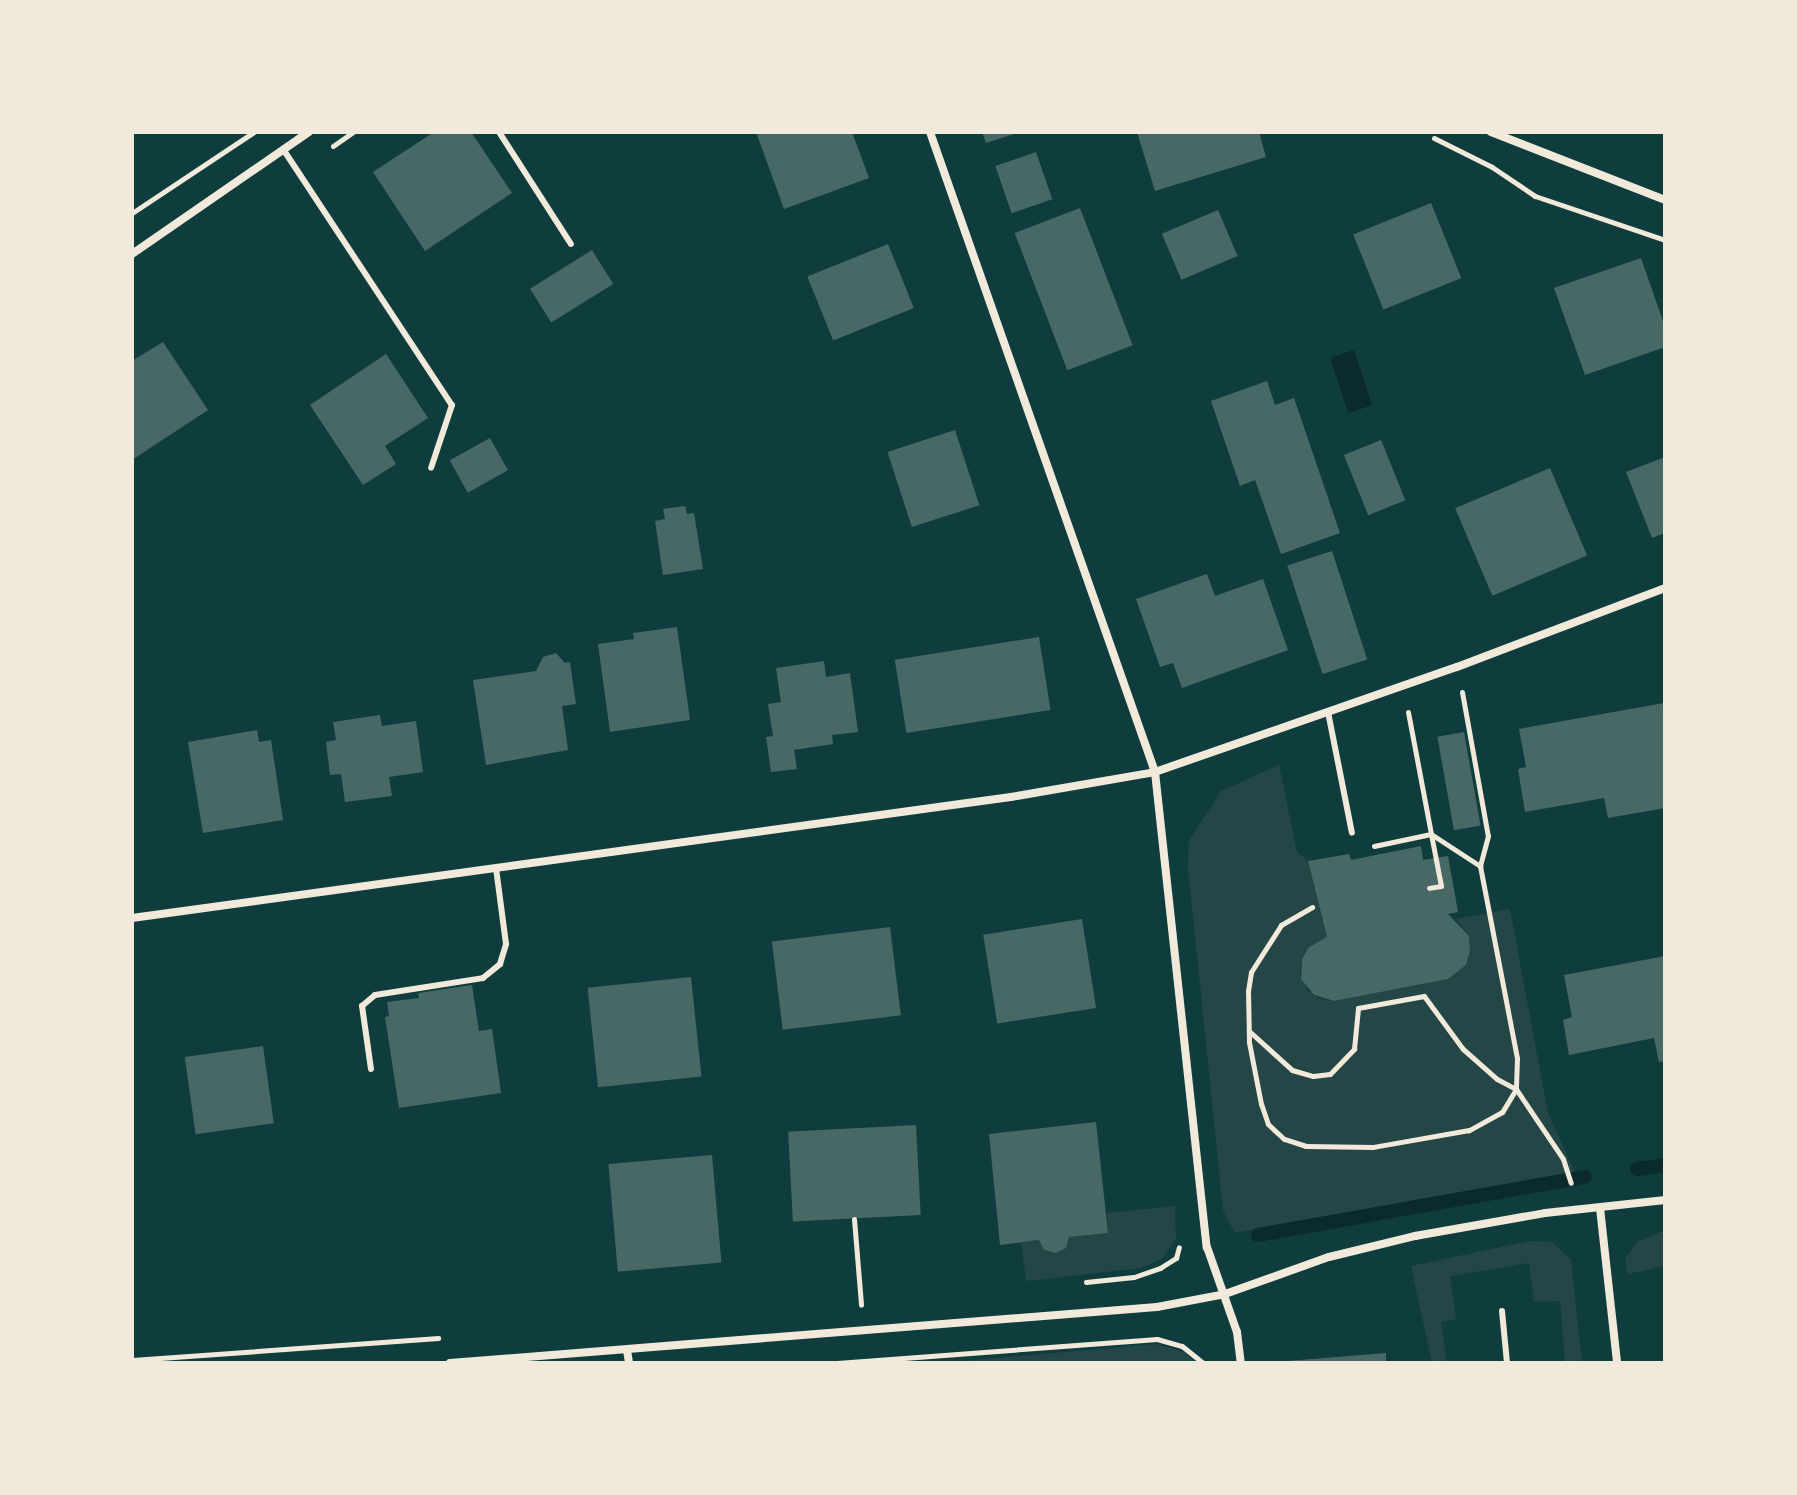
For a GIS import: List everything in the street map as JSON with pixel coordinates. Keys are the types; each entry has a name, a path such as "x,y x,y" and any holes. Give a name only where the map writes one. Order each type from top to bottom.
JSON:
{"street":[{"path":"132,254 309,132"},
{"path":"930,132 1155,772 1207,1247 1237,1332 1241,1363"},
{"path":"1491,132 1665,200"},
{"path":"132,918 1011,797 1155,772 1457,667 1665,588"},
{"path":"450,1363 1157,1307 1225,1294 1315,1261 1415,1236 1545,1213 1665,1200"},
{"path":"1600,1208 1617,1363"},
{"path":"627,1350 629,1363"}],"lane":[{"path":"499,132 571,244"},
{"path":"283,149 452,405 431,468"},
{"path":"1328,712 1352,833"},
{"path":"371,1069 362,1006 375,995 483,978 500,964 506,944 496,868"},
{"path":"1502,1311 1507,1363"}],"path":[{"path":"132,213 254,132"},
{"path":"1434,138 1492,167 1535,196 1665,240"},
{"path":"1312,907 1281,925 1251,972 1249,1031 1268,1124 1284,1139 1306,1146 1373,1147 1469,1130 1502,1112 1516,1089 1517,1058 1480,866 1488,836 1457,667"},
{"path":"1403,686 1441,886 1429,888"},
{"path":"1359,849 1431,834 1480,866"},
{"path":"1249,1031 1292,1070 1313,1076 1330,1074 1354,1049 1358,1008 1424,996 1463,1049 1497,1079 1516,1089 1563,1159 1573,1189"},
{"path":"854,1219 861,1306"},
{"path":"1075,1284 1134,1277 1160,1268 1176,1258 1183,1237"},
{"path":"845,1307 873,1305"},
{"path":"132,1360 450,1337"},
{"path":"837,1363 1157,1339 1182,1346 1203,1363"}],"shaded area":[{"path":"1354,350 1372,405 1348,413 1330,358"},
{"path":"1279,765 1297,852 1308,861 1327,937 1309,947 1302,959 1300,973 1308,991 1320,999 1334,1001 1448,979 1466,965 1470,951 1469,936 1455,919 1510,909 1548,1113 1575,1172 1235,1233 1223,1211 1188,867 1189,841 1221,791"},
{"path":"1175,1206 1176,1238 1163,1258 1141,1268 1026,1281 1021,1243 1039,1240 1044,1250 1056,1253 1066,1248 1069,1237 1108,1233 1107,1213"},
{"path":"1665,1230 1665,1266 1628,1274 1625,1259 1637,1242"},
{"path":"1530,1241 1552,1242 1571,1260 1582,1363 1565,1363 1560,1301 1534,1302 1529,1263 1450,1276 1456,1319 1441,1322 1447,1363 1432,1363 1411,1266"},
{"path":"1156,1344 1184,1352 1196,1363 938,1363"}],"building":[{"path":"434,132 471,132 512,193 425,251 373,172"},
{"path":"756,132 852,132 869,178 784,209"},
{"path":"982,132 1017,132 1017,133 986,143"},
{"path":"1137,132 1259,132 1266,157 1155,191"},
{"path":"1036,152 1052,199 1012,213 995,166"},
{"path":"1431,203 1461,278 1383,310 1353,234"},
{"path":"1080,208 1133,345 1067,370 1015,233"},
{"path":"1218,210 1238,256 1181,280 1162,234"},
{"path":"888,244 914,308 833,341 807,277"},
{"path":"592,250 613,284 551,323 530,289"},
{"path":"1641,258 1665,327 1665,347 1585,375 1554,288"},
{"path":"163,342 208,410 132,460 132,361"},
{"path":"386,354 428,418 385,446 396,464 363,485 310,405"},
{"path":"1267,381 1275,405 1294,398 1340,533 1281,554 1255,480 1240,486 1211,401"},
{"path":"955,430 979,505 912,527 887,452"},
{"path":"490,438 508,470 468,493 450,460"},
{"path":"1381,440 1405,500 1368,515 1344,455"},
{"path":"1665,457 1665,533 1652,538 1626,472"},
{"path":"1550,468 1587,555 1492,596 1455,508"},
{"path":"685,506 687,514 694,513 703,569 663,575 655,521 665,519 663,509"},
{"path":"1332,551 1367,659 1323,674 1287,566"},
{"path":"1207,574 1215,596 1263,579 1288,650 1182,688 1173,663 1160,667 1136,599"},
{"path":"677,627 690,720 610,732 598,644 634,639 633,633"},
{"path":"1039,637 1051,710 906,733 895,660"},
{"path":"556,653 565,663 570,662 576,704 562,706 568,750 486,765 473,680 536,671 543,657"},
{"path":"824,661 826,677 850,673 858,732 832,735 833,744 794,750 797,769 771,772 766,737 773,736 768,704 781,702 776,668"},
{"path":"1664,703 1665,808 1608,818 1604,798 1525,812 1518,769 1526,767 1519,729"},
{"path":"380,715 382,726 416,721 423,772 389,777 392,796 345,802 341,774 330,775 326,742 336,740 333,722"},
{"path":"257,730 259,742 271,740 283,820 203,833 188,742"},
{"path":"1464,732 1480,826 1454,830 1437,737"},
{"path":"1421,846 1423,860 1448,856 1458,912 1448,914 1469,936 1470,951 1466,965 1448,979 1334,1001 1314,995 1301,979 1302,959 1309,947 1327,937 1308,861 1349,854 1351,860"},
{"path":"1082,919 1096,1008 997,1024 983,935"},
{"path":"890,927 901,1015 783,1030 772,942"},
{"path":"1665,956 1665,1061 1659,1062 1654,1038 1569,1055 1563,1020 1572,1017 1564,975"},
{"path":"691,977 701,1076 598,1087 588,988"},
{"path":"472,985 479,1031 492,1029 501,1093 399,1108 385,1017 389,1016 387,1002 419,998 418,993"},
{"path":"263,1046 274,1123 196,1134 185,1057"},
{"path":"1096,1122 1108,1233 1069,1237 1066,1248 1056,1253 1044,1250 1039,1240 1000,1245 989,1134"},
{"path":"916,1125 921,1215 793,1222 788,1132"},
{"path":"712,1155 721,1263 618,1272 608,1164"},
{"path":"1386,1353 1386,1363 1287,1363 1287,1361"}],"waterway":[{"path":"1637,1169 1665,1165"},
{"path":"1258,1235 1585,1177"}]}
